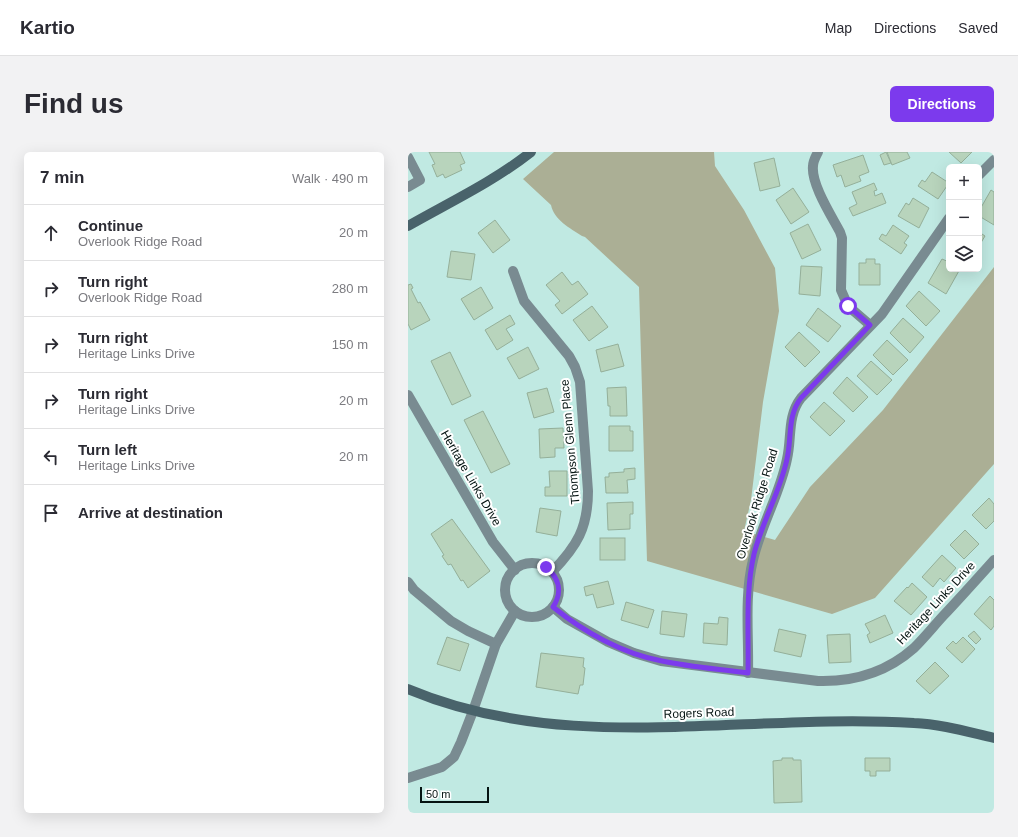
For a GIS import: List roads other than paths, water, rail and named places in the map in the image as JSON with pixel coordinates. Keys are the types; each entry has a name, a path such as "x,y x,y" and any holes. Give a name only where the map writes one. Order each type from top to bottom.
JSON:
{"main road":[{"path":"408,226 478,188 512,167 531,152"},
{"name":"Rogers Road","path":"408,689 473,711 537,722 604,728 656,728 856,720 916,723 994,738"}],"street":[{"path":"818,152 814,159 813,174 816,187 842,238 841,290 848,306 870,325"},
{"path":"408,157 420,180 408,187"},
{"path":"982,172 994,160"},
{"name":"Overlook Ridge Road","path":"748,673 748,596 751,569 755,552 787,460 791,418 794,409 801,398 889,305 946,222"},
{"name":"Thompson Glenn Place","path":"513,271 524,301 570,356 580,382 588,508 585,525 579,539 552,572"},
{"name":"Heritage Links Drive","path":"408,395 493,542 515,570"},
{"name":"Heritage Links Drive","path":"553,607 567,619 608,642 634,653 661,661 818,681 839,681 865,676 880,670 893,664 914,648 994,560"},
{"path":"538,564 546,567 552,572 558,583 559,590 553,607 547,613 535,617 523,615 515,611 510,605 505,591 506,583 515,570 526,565 538,564"},
{"path":"408,582 414,590 451,621 496,644"},
{"path":"408,778 442,767 454,757 473,711 496,644 515,611"}]}
